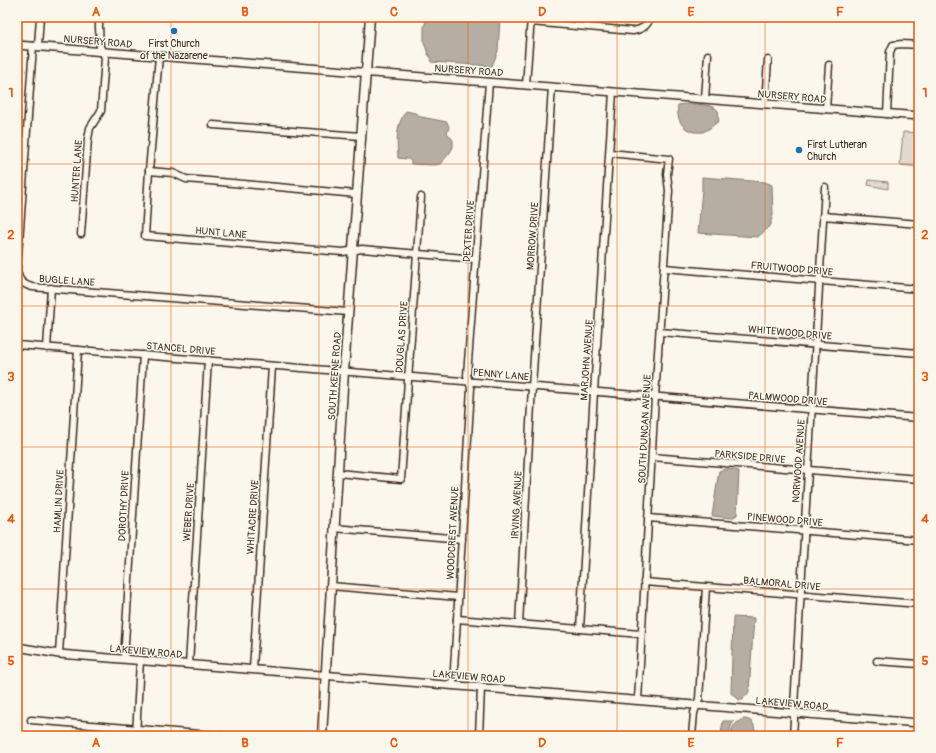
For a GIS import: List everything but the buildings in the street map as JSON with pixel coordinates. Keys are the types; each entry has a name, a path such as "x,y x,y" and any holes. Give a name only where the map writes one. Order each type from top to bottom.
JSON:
{"main road":[{"name":"SOUTH KEENE ROAD","path":"322,736 348,312 370,17"}],"street":[{"path":"36,46 40,17"},
{"name":"HUNTER LANE","path":"81,234 88,139 90,128 101,111 105,58 100,47 99,17"},
{"path":"526,85 531,20 633,31 640,30 645,26 649,22 650,17"},
{"name":"NURSERY ROAD","path":"17,45 919,116"},
{"path":"886,114 890,52 893,45 919,45"},
{"name":"BUGLE LANE","path":"36,46 17,270 21,281 32,287 348,312"},
{"path":"705,99 708,55"},
{"name":"HUNT LANE","path":"159,56 145,236 343,252 362,249 476,259"},
{"path":"765,104 768,60"},
{"path":"826,109 829,65"},
{"name":"DEXTER DRIVE","path":"469,381 467,375 489,82"},
{"name":"MORROW DRIVE","path":"532,387 552,87"},
{"name":"MARJOHN AVENUE","path":"580,629 613,92"},
{"path":"213,125 361,136"},
{"name":"SOUTH DUNCAN AVENUE","path":"610,154 669,159 667,174 669,192 655,397 638,700"},
{"path":"149,171 173,173 186,179 357,194"},
{"name":"NORWOOD AVENUE","path":"793,736 807,470 825,187"},
{"name":"DOUGLAS DRIVE","path":"338,473 401,479 421,197"},
{"path":"823,216 919,224"},
{"name":"FRUITWOOD DRIVE","path":"664,268 919,288"},
{"path":"47,348 51,288"},
{"name":"WHITEWOOD DRIVE","path":"660,332 919,352"},
{"name":"STANCEL DRIVE","path":"17,345 344,372"},
{"name":"HAMLIN DRIVE","path":"59,654 78,350"},
{"name":"DOROTHY DRIVE","path":"124,659 142,355"},
{"name":"WEBER DRIVE","path":"189,664 208,360"},
{"name":"WHITACRE DRIVE","path":"253,669 272,366"},
{"name":"PENNY LANE","path":"344,372 655,397"},
{"name":"WOODCREST AVENUE","path":"453,685 471,388 469,381"},
{"name":"IRVING AVENUE","path":"519,624 532,387"},
{"name":"PALMWOOD DRIVE","path":"655,397 919,418"},
{"name":"PARKSIDE DRIVE","path":"652,457 919,479"},
{"name":"PINEWOOD DRIVE","path":"648,518 919,540"},
{"path":"334,528 462,539"},
{"name":"BALMORAL DRIVE","path":"644,582 919,604"},
{"path":"331,586 458,597"},
{"path":"692,736 694,712 699,699 706,587"},
{"path":"457,619 641,634"},
{"name":"LAKEVIEW ROAD","path":"17,647 59,654 919,723"},
{"path":"136,736 140,660"},
{"path":"877,661 919,664"},
{"path":"478,736 481,688"},
{"path":"31,720 223,736"}],"shaded area":[{"path":"428,17 500,17 498,51 492,66 431,62 431,58 424,42 424,26"},
{"path":"687,104 713,107 718,111 719,121 703,132 689,131 680,122 678,114 678,105"},
{"path":"406,111 415,113 421,117 447,122 449,127 447,133 453,140 453,147 440,164 411,164 411,161 408,159 398,158 398,128"},
{"path":"903,132 919,133 919,167 900,165"},
{"path":"702,177 765,182 772,185 773,215 771,225 758,237 698,233"},
{"path":"869,180 888,182 888,189 868,185"},
{"path":"725,469 739,471 737,515 731,518 712,516 719,471"},
{"path":"733,617 754,618 749,691 743,700 739,700 731,693"},
{"path":"743,719 750,720 752,722 755,729 755,736 731,736 734,726"},
{"path":"723,721 734,721 730,728 729,736 721,736"}],"place":[{"name":"First Church of the Nazarene","path":"174,31"},
{"name":"First Lutheran Church","path":"799,150"}]}
